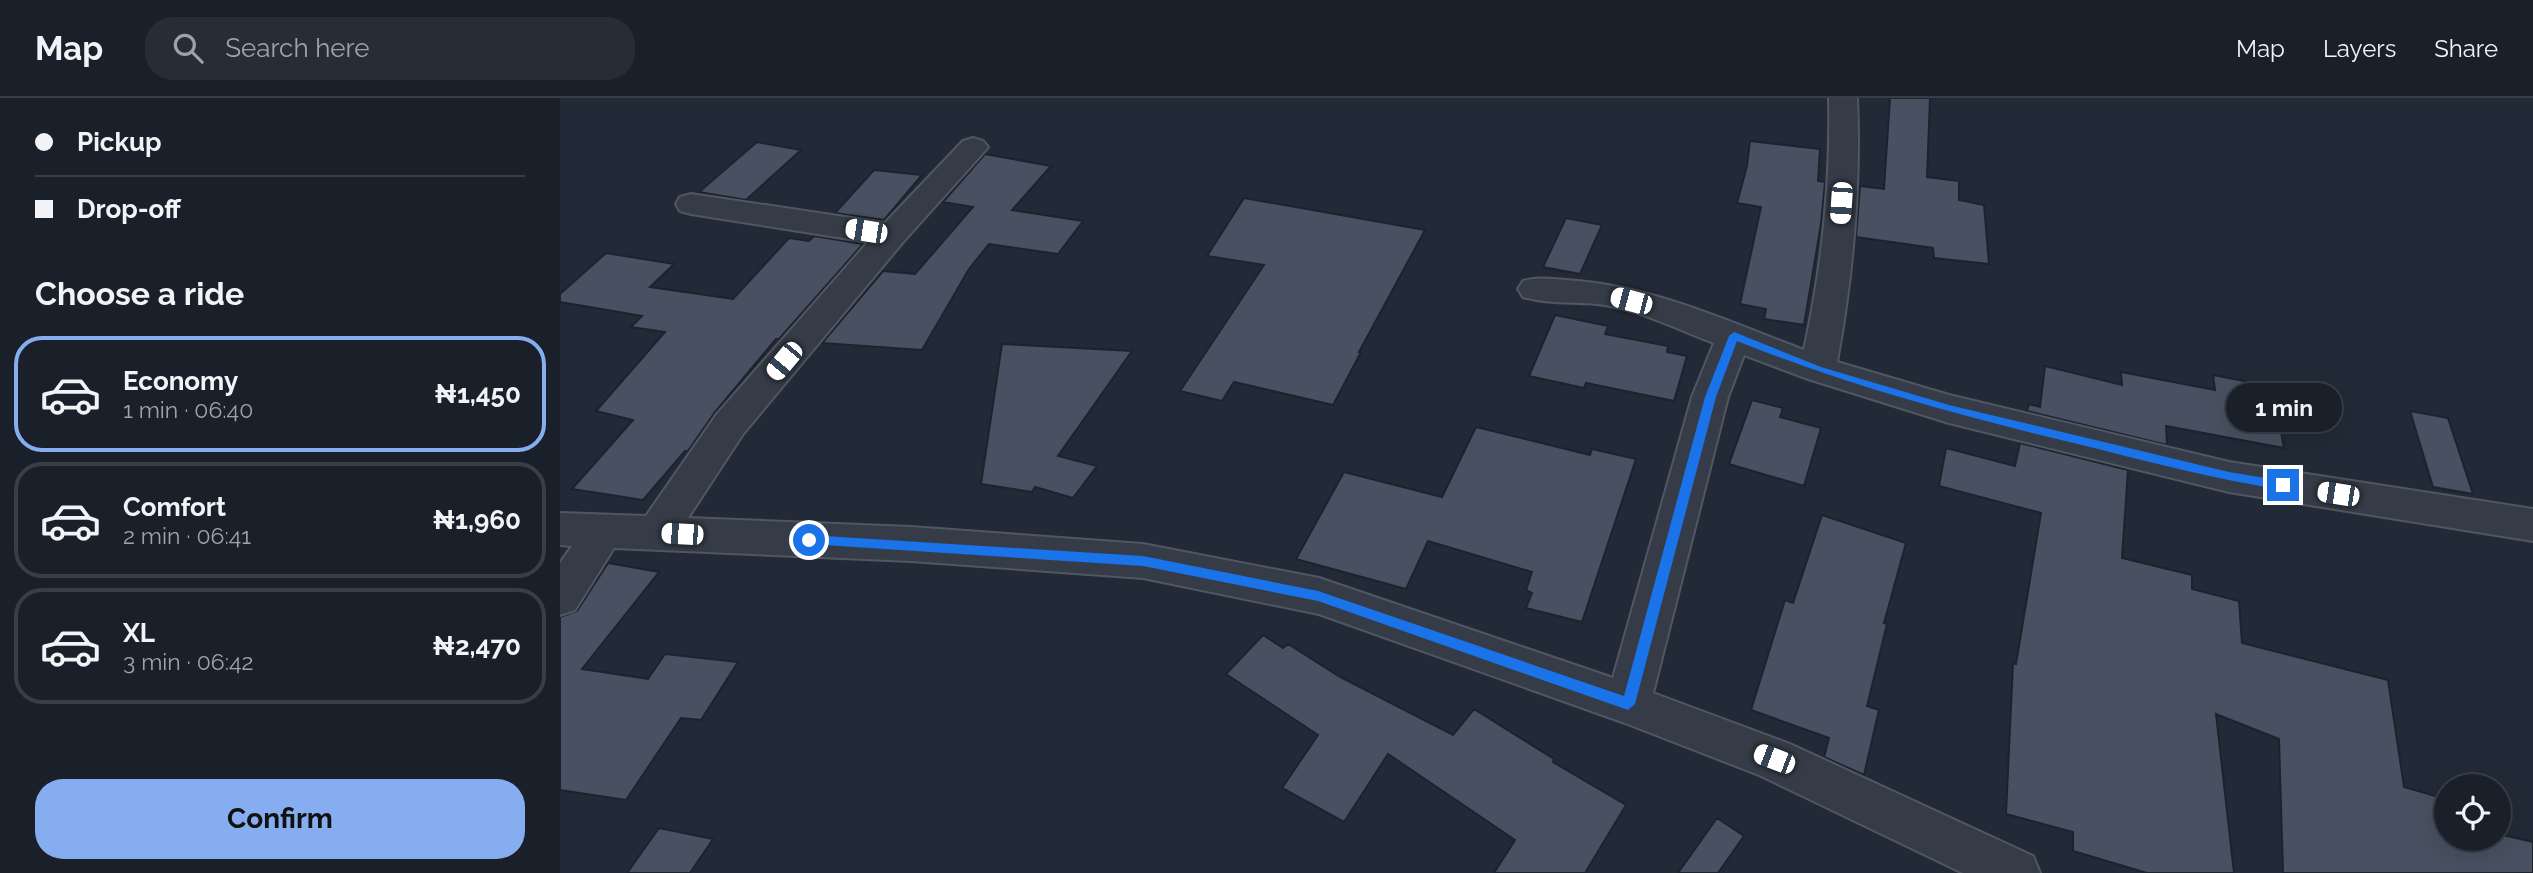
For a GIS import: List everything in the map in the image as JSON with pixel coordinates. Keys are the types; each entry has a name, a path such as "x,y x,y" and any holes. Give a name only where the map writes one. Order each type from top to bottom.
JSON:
{"street":[{"path":"1818,369 1828,318 1839,230 1845,127 1843,98"},
{"path":"656,533 730,424 892,235 973,147"},
{"path":"691,204 892,235"},
{"path":"1535,289 1606,294 1656,308 1818,369 1949,409 2229,477 2533,525"},
{"path":"1628,704 1710,397 1734,336"},
{"path":"560,529 911,544 1143,561 1318,596 1628,704 1774,759 2016,873"},
{"path":"560,597 603,532"}],"building":[{"path":"1890,98 1930,98 1927,177 1959,181 1959,200 1984,205 1989,264 1934,258 1933,248 1856,237 1860,186 1884,189"},
{"path":"1750,141 1820,149 1818,181 1825,182 1821,224 1804,325 1764,319 1766,309 1740,304 1761,207 1737,203 1747,166"},
{"path":"757,142 801,150 746,200 699,192"},
{"path":"985,154 1051,166 1012,210 1083,221 1058,254 989,244 969,269 922,350 822,343 883,271 915,274 973,207 943,202"},
{"path":"874,170 922,175 884,220 835,213"},
{"path":"1244,198 1425,230 1333,405 1234,382 1222,401 1180,391 1264,265 1207,256"},
{"path":"1566,218 1602,225 1580,274 1543,267"},
{"path":"814,236 863,244 779,339 776,339 715,412 688,451 685,451 643,500 572,489 633,420 596,411 665,332 631,327 642,316 560,302 560,294 606,253 674,264 650,287 733,299 789,238 809,241"},
{"path":"1555,315 1608,326 1605,334 1668,346 1667,352 1687,356 1674,401 1586,383 1584,388 1529,376"},
{"path":"1002,344 1132,351 1058,456 1097,466 1073,498 1035,487 1032,492 981,484"},
{"path":"2045,366 2122,385 2121,372 2215,390 2213,375 2249,382 2252,396 2275,400 2284,448 2166,426 2167,445 2027,411 2029,404 2040,407"},
{"path":"1752,400 1783,408 1780,417 1821,428 1804,486 1729,464"},
{"path":"2410,411 2448,418 2473,494 2433,487"},
{"path":"1476,427 1590,455 1592,449 1636,459 1582,622 1526,608 1532,593 1526,590 1532,572 1428,541 1406,589 1296,559 1344,472 1442,497"},
{"path":"2020,443 2128,470 2122,558 2192,575 2192,589 2239,601 2242,643 2388,680 2404,787 2434,796 2434,851 2511,851 2511,837 2533,842 2533,873 2283,873 2279,739 2216,714 2234,873 2147,873 2073,851 2073,832 2006,814 2013,663 2016,664 2041,513 1939,486 1946,448 2015,466"},
{"path":"1822,515 1906,543 1884,623 1887,624 1867,706 1879,710 1864,775 1824,757 1829,738 1751,710 1785,600 1793,603"},
{"path":"608,563 659,572 582,669 648,679 665,654 738,662 701,720 681,718 626,800 560,790 560,617 577,611"},
{"path":"1263,635 1283,648 1288,644 1340,677 1453,735 1474,709 1554,759 1553,762 1626,805 1585,873 1494,873 1515,840 1388,754 1344,822 1282,788 1318,735 1226,674"},
{"path":"1717,818 1744,836 1718,873 1678,873"},
{"path":"659,828 713,839 690,873 627,873"}],"route":[{"path":"809,540 911,544 1143,561 1318,596 1628,704 1710,397 1734,336 1818,369 1949,409 2229,477 2283,485"}]}
